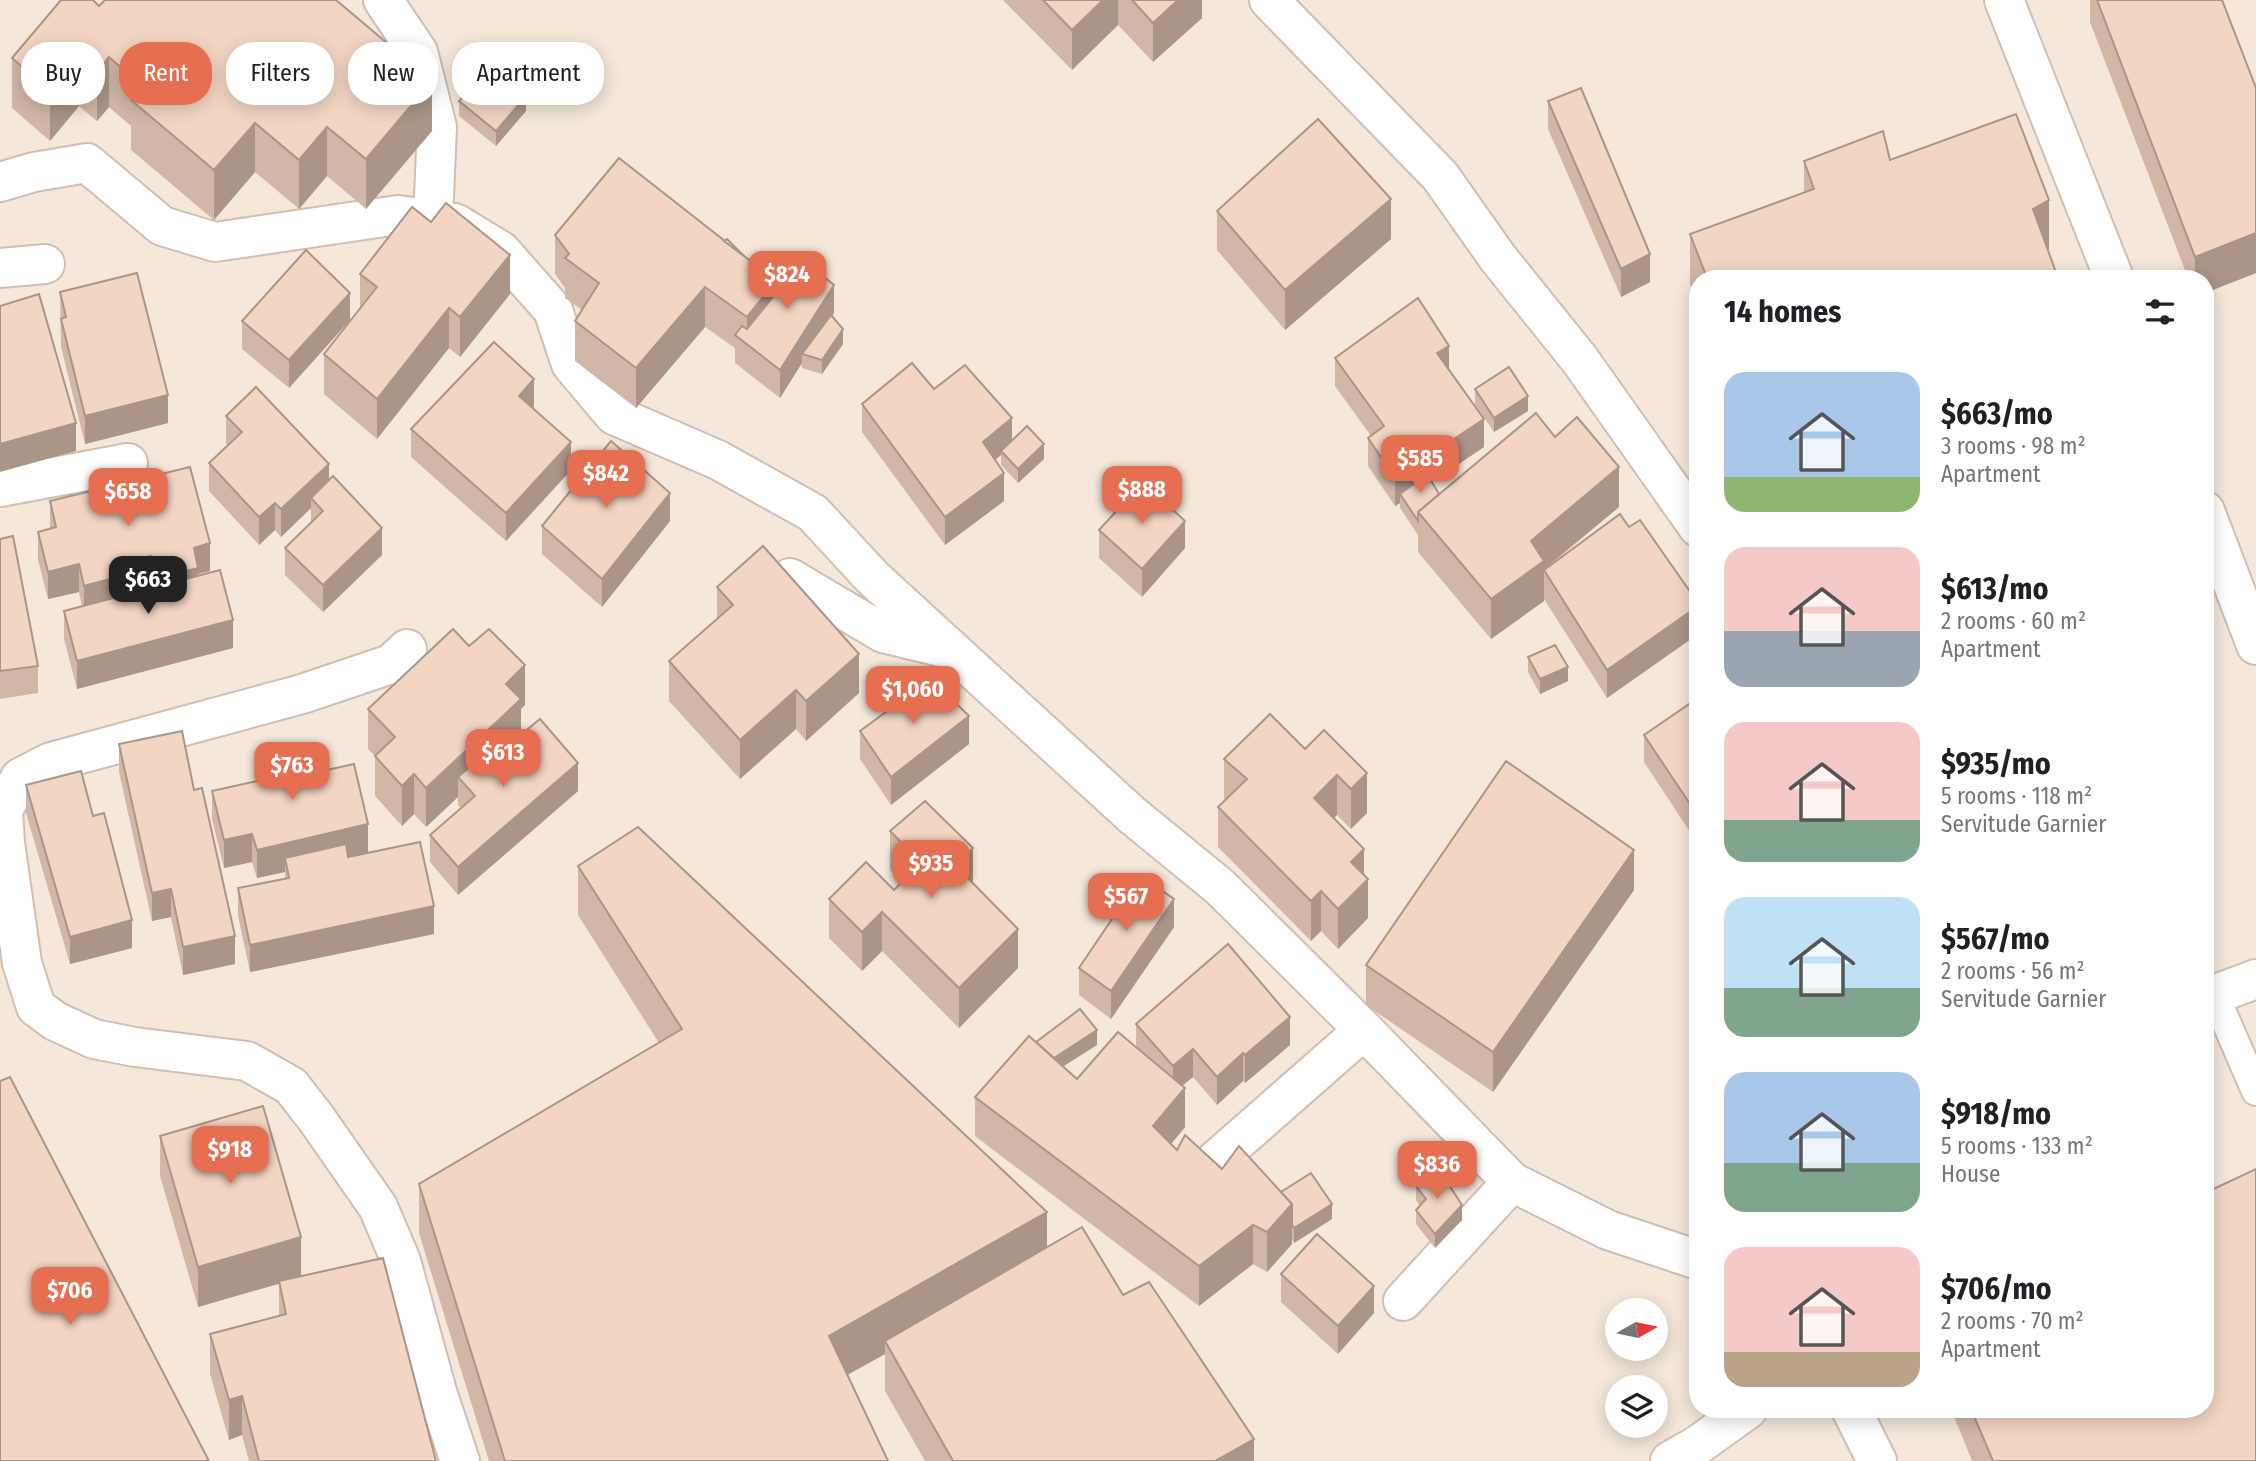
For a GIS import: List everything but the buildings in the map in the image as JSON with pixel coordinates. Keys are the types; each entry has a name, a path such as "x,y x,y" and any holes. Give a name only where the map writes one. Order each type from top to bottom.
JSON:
{"street":[{"path":"383,0 418,51 437,127 433,220"},
{"path":"1269,0 1440,176 1498,258 1580,360 1689,514"},
{"path":"2004,0 2111,270"},
{"path":"0,182 34,172 87,163 162,226 215,242 398,215 455,223 501,251 553,310 571,364 614,415 718,460 813,513 872,578 1132,815 1220,887 1512,1182 1608,1230 1689,1257"},
{"path":"0,268 45,264"},
{"path":"0,486 128,463"},
{"path":"2214,535 2256,645"},
{"path":"790,578 883,633 950,649"},
{"path":"407,649 391,664 302,694 51,762 20,778 3,810 5,843 22,963 36,1007 55,1021 94,1038 135,1047 247,1061 291,1086 316,1118 383,1218 401,1261 438,1395 460,1461"},
{"path":"2214,994 2256,979"},
{"path":"1216,1160 1364,1030"},
{"path":"1403,1301 1512,1182"},
{"path":"1670,1461 1736,1418"},
{"path":"1856,1418 1877,1461"}],"lane":[{"path":"2214,1006 2256,1091"}],"shaded area":[{"path":"0,0 2256,0 2256,1461 0,1461"}]}
